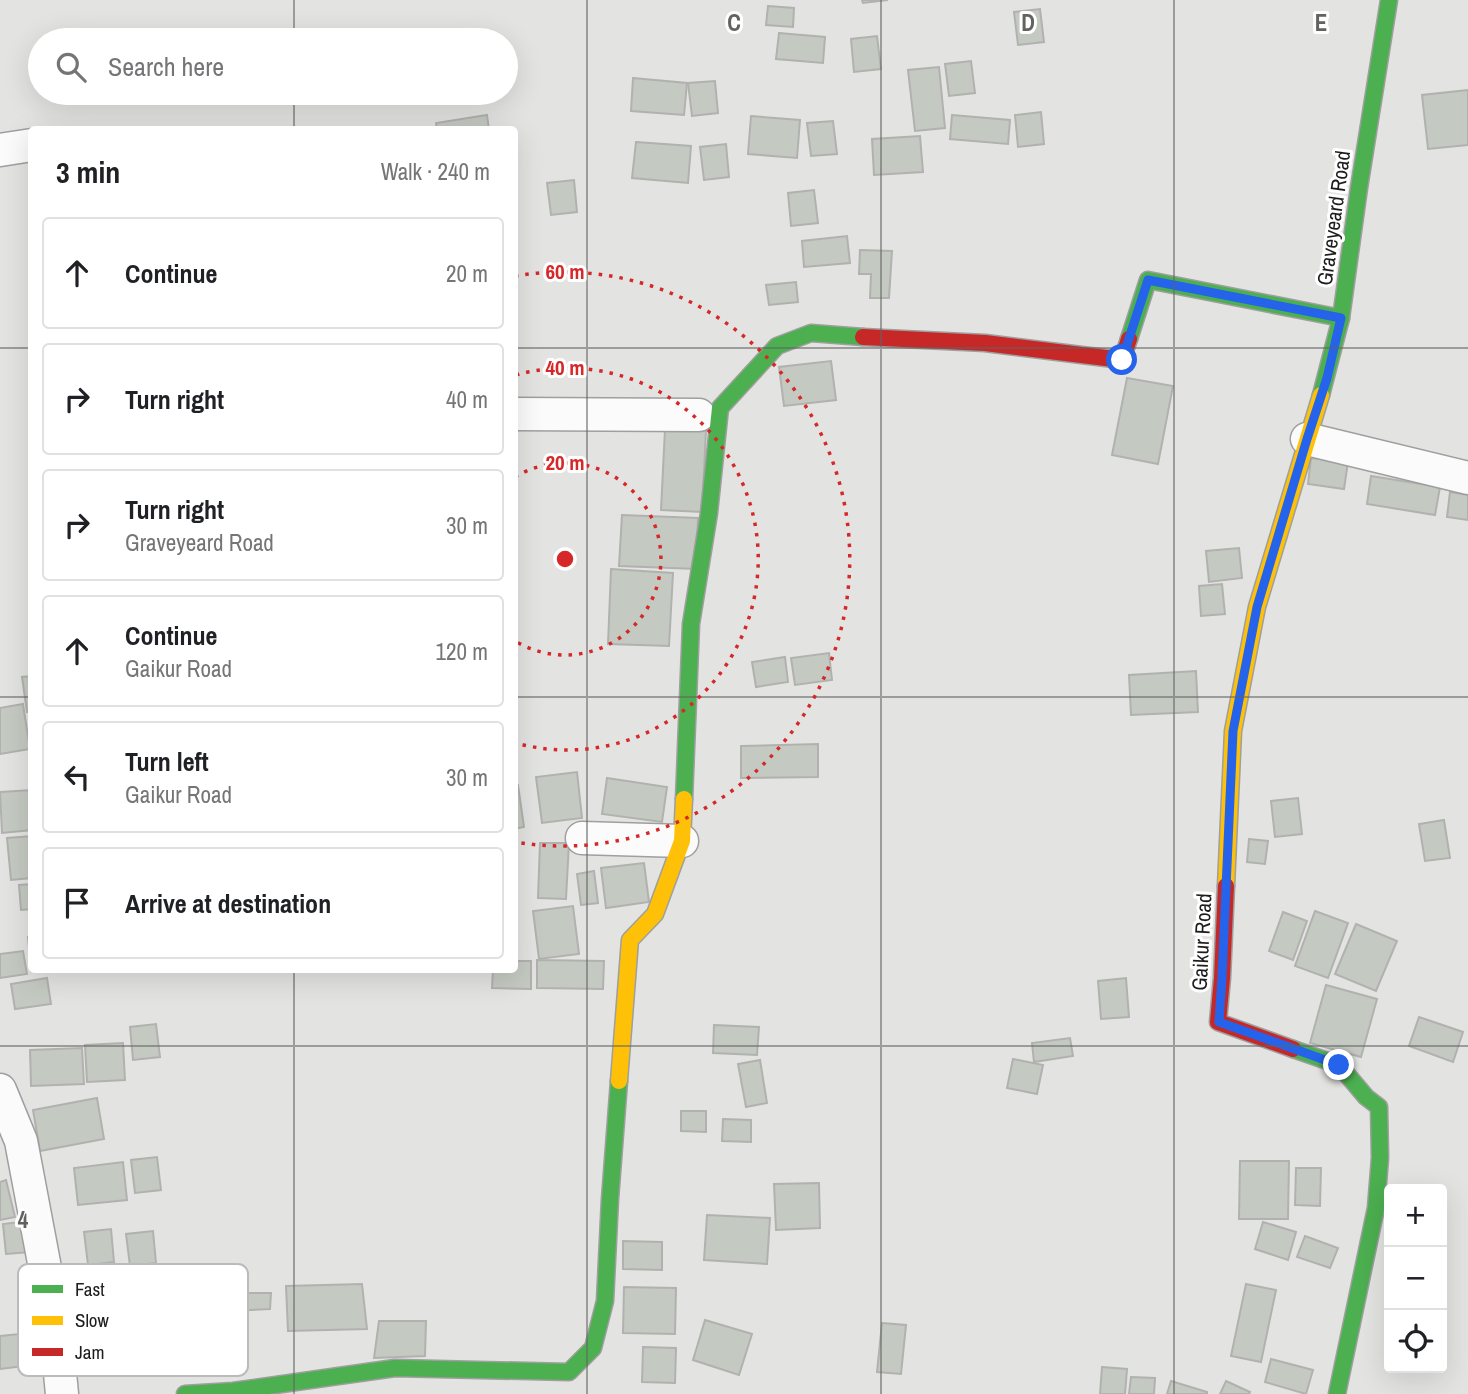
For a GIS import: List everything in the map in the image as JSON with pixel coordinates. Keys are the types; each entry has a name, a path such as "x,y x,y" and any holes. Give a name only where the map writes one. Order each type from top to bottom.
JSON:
{"street":[{"name":"Graveyeard Road","path":"1307,439 1327,378 1341,318 1389,0"},
{"path":"0,150 28,146"},
{"path":"185,1394 233,1391 395,1368 569,1372 593,1348 605,1301 629,940 655,914 682,841 691,624 709,513 720,408 777,346 811,333 895,340 985,343 1122,360 1148,280 1341,318"},
{"path":"518,414 699,415"},
{"path":"1307,439 1468,478"},
{"name":"Gaikur Road","path":"1307,439 1257,607 1233,731 1219,1022 1339,1065 1366,1097 1379,1107 1377,1208 1337,1394"},
{"path":"582,838 682,841"},
{"path":"0,1090 21,1141 44,1264"},
{"path":"60,1376 62,1394"}],"building":[{"path":"862,0 888,0 863,3"},
{"path":"768,6 794,8 793,27 766,25"},
{"path":"1040,9 1044,42 1018,45 1014,12"},
{"path":"779,33 825,37 823,63 776,59"},
{"path":"877,36 881,69 854,72 851,39"},
{"path":"971,61 975,93 949,96 945,64"},
{"path":"939,67 945,128 915,131 908,70"},
{"path":"633,78 687,83 684,115 631,111"},
{"path":"715,81 718,113 692,116 688,83"},
{"path":"1468,90 1468,145 1428,149 1422,95"},
{"path":"1041,112 1044,144 1018,147 1015,115"},
{"path":"487,115 488,126 436,126 436,123"},
{"path":"952,115 1010,120 1008,144 950,139"},
{"path":"751,116 800,120 797,158 748,154"},
{"path":"833,121 837,154 811,156 807,123"},
{"path":"920,136 923,172 874,175 872,139"},
{"path":"636,142 691,146 688,183 632,178"},
{"path":"726,144 729,177 704,180 700,147"},
{"path":"574,180 577,212 551,215 547,183"},
{"path":"814,190 818,223 791,226 788,193"},
{"path":"847,236 850,263 804,267 802,241"},
{"path":"860,250 892,251 889,298 870,298 871,274 859,274"},
{"path":"796,282 798,302 769,305 766,285"},
{"path":"831,361 836,400 784,406 779,367"},
{"path":"1127,378 1173,386 1158,464 1112,455"},
{"path":"665,429 706,430 702,512 661,510"},
{"path":"1311,458 1348,462 1344,489 1308,484"},
{"path":"1371,476 1440,487 1435,515 1367,504"},
{"path":"1450,492 1468,495 1468,520 1447,517"},
{"path":"622,515 698,518 696,569 619,566"},
{"path":"1239,548 1242,578 1209,582 1206,551"},
{"path":"611,569 673,573 669,646 608,644"},
{"path":"1222,584 1225,614 1201,616 1199,586"},
{"path":"829,653 832,680 795,685 791,658"},
{"path":"785,657 788,682 756,687 752,662"},
{"path":"1196,671 1198,712 1131,715 1129,675"},
{"path":"28,676 28,712 27,712 22,677"},
{"path":"23,704 28,749 0,754 0,708"},
{"path":"818,744 818,777 741,778 741,746"},
{"path":"577,772 582,818 542,823 536,777"},
{"path":"607,778 667,787 662,822 602,814"},
{"path":"518,785 524,827 518,828"},
{"path":"28,790 28,830 2,833 0,792"},
{"path":"1298,798 1302,834 1275,837 1271,801"},
{"path":"1444,820 1450,858 1425,861 1419,824"},
{"path":"28,836 28,878 11,880 7,838"},
{"path":"1249,839 1268,841 1265,864 1247,862"},
{"path":"540,843 569,843 566,899 538,898"},
{"path":"644,863 649,902 606,908 601,868"},
{"path":"594,871 598,903 581,905 577,874"},
{"path":"28,884 28,909 21,910 19,885"},
{"path":"573,906 579,954 539,959 533,911"},
{"path":"1315,911 1348,923 1328,978 1295,966"},
{"path":"1283,912 1307,921 1293,960 1269,951"},
{"path":"1356,924 1397,941 1376,991 1335,974"},
{"path":"23,951 27,974 0,978 0,954"},
{"path":"537,960 604,961 603,989 537,988"},
{"path":"518,961 531,961 531,989 492,988 493,973 518,973"},
{"path":"47,978 51,1004 15,1009 11,984"},
{"path":"1126,978 1129,1017 1101,1019 1098,981"},
{"path":"1326,985 1377,999 1361,1057 1310,1043"},
{"path":"1419,1017 1463,1032 1453,1062 1409,1046"},
{"path":"156,1024 160,1057 133,1060 130,1027"},
{"path":"714,1025 759,1027 757,1055 713,1053"},
{"path":"1070,1038 1073,1056 1034,1062 1032,1043"},
{"path":"123,1043 125,1080 87,1082 85,1045"},
{"path":"82,1048 84,1084 31,1086 30,1050"},
{"path":"1013,1059 1043,1065 1037,1094 1007,1088"},
{"path":"760,1060 767,1103 746,1107 738,1064"},
{"path":"97,1098 104,1139 40,1151 33,1110"},
{"path":"681,1111 706,1111 706,1132 681,1131"},
{"path":"723,1119 751,1120 751,1142 722,1141"},
{"path":"157,1157 161,1190 135,1193 131,1160"},
{"path":"1240,1161 1289,1161 1288,1219 1239,1219"},
{"path":"123,1162 127,1200 78,1205 74,1168"},
{"path":"1296,1168 1321,1168 1320,1206 1295,1205"},
{"path":"6,1180 15,1217 0,1220 0,1182"},
{"path":"819,1183 820,1228 776,1230 774,1184"},
{"path":"707,1215 770,1218 767,1264 704,1260"},
{"path":"27,1221 30,1252 6,1254 3,1224"},
{"path":"1263,1222 1296,1232 1288,1260 1255,1249"},
{"path":"111,1229 114,1262 88,1264 84,1232"},
{"path":"153,1231 156,1263 130,1264 126,1234"},
{"path":"1305,1236 1338,1248 1330,1268 1297,1257"},
{"path":"623,1241 662,1242 662,1270 623,1269"},
{"path":"362,1284 367,1329 288,1331 286,1286"},
{"path":"1246,1284 1276,1290 1261,1362 1231,1356"},
{"path":"624,1287 676,1288 675,1334 623,1333"},
{"path":"248,1293 271,1293 270,1309 248,1310"},
{"path":"705,1320 752,1334 739,1375 693,1360"},
{"path":"379,1321 426,1321 425,1356 374,1358"},
{"path":"882,1323 906,1325 901,1374 877,1372"},
{"path":"18,1334 18,1367 0,1369 0,1336"},
{"path":"643,1347 676,1348 675,1383 642,1382"},
{"path":"1271,1359 1313,1370 1306,1394 1265,1382"},
{"path":"1102,1367 1127,1369 1125,1394 1100,1394"},
{"path":"1131,1377 1155,1378 1154,1394 1129,1394"},
{"path":"1171,1381 1207,1392 1207,1394 1167,1394"},
{"path":"1226,1381 1250,1392 1249,1394 1220,1394"}],"traffic: fast":[{"path":"1321,395 1341,318 1389,0"},
{"path":"1129,339 1148,280 1341,318"},
{"path":"684,799 691,624 709,513 720,408 777,346 811,333 863,337"},
{"path":"1293,1049 1339,1065 1366,1097 1379,1107 1380,1158 1376,1208 1337,1394"},
{"path":"185,1394 233,1391 395,1368 569,1372 593,1348 605,1301 619,1081"}],"traffic: slow":[{"path":"1226,886 1233,731 1257,607 1321,395"},
{"path":"619,1081 630,940 655,914 682,841 684,799"}],"traffic: jam":[{"path":"863,337 985,343 1122,360 1129,339"},
{"path":"1226,886 1218,1022 1293,1049"}],"route":[{"path":"1122,360 1148,280 1341,318 1327,378 1257,607 1233,731 1219,1022 1339,1065"}]}
